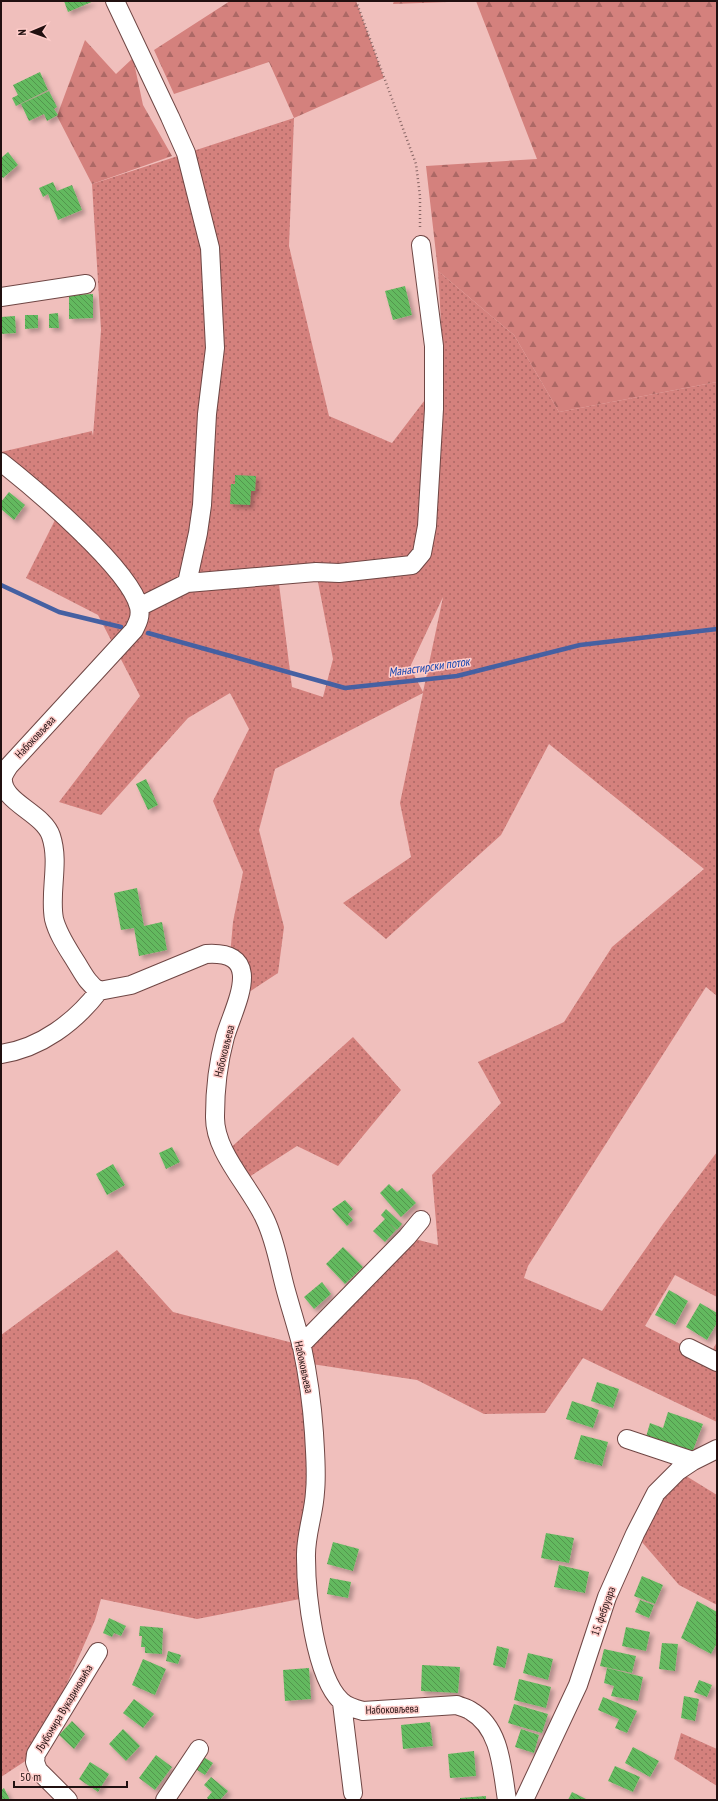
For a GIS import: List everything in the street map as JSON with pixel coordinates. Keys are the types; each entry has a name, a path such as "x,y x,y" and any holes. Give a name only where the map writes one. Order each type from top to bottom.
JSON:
{"street":[{"path":"115,1 186,153 210,248 215,348 207,414 201,512 198,533 186,583"},
{"path":"1,462 80,530 130,587 139,607 186,583 316,572 339,574 412,565 422,553 427,526 434,383 434,346 421,245"},
{"path":"1,297 86,284"},
{"name":"Набоковљева","path":"139,607 140,619 134,630 9,766 2,782 10,798 35,814 49,830 54,850 54,919 65,945 89,983 99,991 131,985 206,954 218,953 230,956 238,964 243,978 241,991 226,1037 217,1077 215,1129 220,1144 265,1217 276,1244 284,1283 301,1345 313,1412 316,1456 315,1491 305,1556 310,1604 321,1667 327,1682 342,1703 363,1711 457,1705 471,1710 484,1721 494,1735 507,1800"},
{"path":"1,1054 40,1042 85,1008 99,991"},
{"path":"301,1345 407,1237 421,1220"},
{"path":"689,1348 717,1362"},
{"path":"627,1439 693,1461"},
{"name":"15. фебруара","path":"524,1800 578,1685 607,1597 635,1534 656,1494 678,1471 693,1461 717,1450"},
{"name":"Љубомира Вукадиновића","path":"68,1800 38,1770 35,1762 36,1754 98,1652"},
{"path":"342,1703 353,1793"},
{"path":"165,1800 199,1749"}],"path":[{"path":"356,1 416,164 420,196 421,245"}],"green space":[{"path":"230,1 356,1 384,78 294,118 269,62 174,94 154,50"},
{"path":"394,1 476,1 393,4"},
{"path":"476,1 717,1 717,382 559,412 514,335 438,271 426,166 537,159"},
{"path":"85,40 116,74 133,58 143,105 172,156 92,184 57,116"},
{"path":"294,118 289,246 329,416 392,443 444,375 438,271 514,335 559,412 717,382 717,996 706,987 528,1266 524,1278 602,1311 663,1224 717,1152 717,1297 675,1275 645,1326 708,1358 717,1342 717,1422 583,1358 545,1413 484,1414 417,1380 305,1363 313,1412 310,1597 197,1619 101,1599 95,1620 36,1754 1,1777 1,1335 117,1250 173,1312 301,1345 407,1237 438,1245 432,1175 501,1103 478,1062 564,1022 612,947 704,869 549,744 501,835 386,939 343,903 411,857 400,803 423,693 275,769 259,830 284,927 278,973 240,998 230,956 233,922 243,872 213,801 249,729 230,693 188,718 101,815 59,802 140,696 98,615 26,578 59,512 1,463 1,452 92,431 93,436 101,330 92,184","holes":["316,572 333,659 323,697 292,687 278,576","443,597 423,692 410,667"]},
{"path":"353,1037 401,1090 338,1166 297,1146 243,1181 226,1152"},
{"path":"678,1471 717,1495 717,1605 679,1585 635,1534"},
{"path":"681,1733 717,1749 717,1786 674,1759"}],"building":[{"path":"64,1 94,1 68,12"},
{"path":"40,72 48,90 16,106 12,98 18,95 13,85"},
{"path":"49,91 57,107 54,109 58,115 47,121 44,114 29,121 21,104"},
{"path":"8,152 18,165 3,178 1,176 1,158"},
{"path":"53,182 57,191 72,185 82,210 58,220 48,194 43,197 39,188"},
{"path":"405,286 412,315 393,320 385,291"},
{"path":"93,294 93,318 69,319 69,295"},
{"path":"58,313 59,328 49,328 49,314"},
{"path":"25,315 38,315 38,328 25,329"},
{"path":"15,316 16,333 1,334 1,317"},
{"path":"235,475 256,476 255,491 251,491 250,505 230,504 231,484 235,484"},
{"path":"9,492 25,505 14,520 1,509 1,502"},
{"path":"146,779 158,805 148,810 136,784"},
{"path":"137,888 144,926 162,922 167,950 139,956 134,928 121,930 114,893"},
{"path":"172,1147 180,1162 166,1169 159,1153"},
{"path":"113,1164 125,1185 107,1195 96,1174"},
{"path":"389,1184 397,1192 402,1188 416,1203 401,1217 380,1193"},
{"path":"345,1200 353,1209 348,1214 353,1220 347,1226 332,1209"},
{"path":"386,1209 402,1224 397,1230 388,1222 396,1230 385,1242 373,1231 385,1219 381,1215"},
{"path":"343,1247 363,1267 345,1284 326,1264"},
{"path":"322,1282 331,1294 314,1309 304,1297"},
{"path":"669,1290 688,1301 675,1325 655,1315"},
{"path":"700,1303 717,1313 717,1323 707,1340 686,1327"},
{"path":"597,1382 619,1389 613,1408 591,1401"},
{"path":"572,1401 599,1410 593,1428 566,1419"},
{"path":"668,1412 703,1424 692,1453 646,1437 650,1423 663,1428"},
{"path":"581,1435 608,1442 602,1466 574,1459"},
{"path":"546,1533 574,1538 569,1563 541,1558"},
{"path":"333,1542 359,1549 353,1571 327,1564"},
{"path":"559,1565 589,1572 585,1593 554,1587"},
{"path":"642,1576 663,1585 655,1604 634,1596"},
{"path":"330,1578 351,1582 348,1598 327,1594"},
{"path":"640,1600 654,1605 649,1618 635,1612"},
{"path":"697,1601 717,1612 717,1643 711,1654 681,1638"},
{"path":"109,1618 126,1626 121,1636 114,1633 112,1637 103,1633"},
{"path":"140,1626 163,1628 162,1654 145,1653 145,1647 141,1647 142,1636 139,1636"},
{"path":"626,1627 650,1632 646,1651 622,1646"},
{"path":"662,1643 678,1644 675,1671 659,1669"},
{"path":"497,1646 509,1649 505,1668 493,1665"},
{"path":"604,1649 636,1656 632,1673 600,1666"},
{"path":"168,1651 181,1655 178,1664 166,1661"},
{"path":"528,1653 553,1659 548,1680 523,1673"},
{"path":"143,1659 166,1669 155,1695 132,1685"},
{"path":"422,1665 460,1667 458,1693 421,1691"},
{"path":"309,1668 311,1699 285,1701 283,1670"},
{"path":"607,1668 643,1677 638,1701 611,1696 614,1686 604,1683"},
{"path":"519,1679 551,1687 546,1708 514,1700"},
{"path":"699,1680 712,1685 707,1697 694,1692"},
{"path":"684,1696 699,1699 695,1721 681,1718"},
{"path":"603,1697 637,1711 627,1733 615,1728 619,1719 598,1710"},
{"path":"134,1699 154,1714 143,1728 123,1713"},
{"path":"514,1704 548,1714 542,1733 508,1723"},
{"path":"72,1721 85,1734 74,1749 59,1735"},
{"path":"430,1722 433,1746 403,1749 401,1725"},
{"path":"123,1729 140,1746 126,1761 109,1744"},
{"path":"521,1729 539,1735 534,1753 515,1747"},
{"path":"633,1747 659,1761 650,1777 625,1763"},
{"path":"474,1751 476,1776 450,1778 448,1754"},
{"path":"156,1755 172,1767 155,1790 139,1778"},
{"path":"202,1756 213,1763 205,1775 194,1768"},
{"path":"90,1762 109,1774 98,1792 79,1779"},
{"path":"615,1766 640,1777 633,1792 608,1781"},
{"path":"211,1777 228,1791 220,1800 209,1800 207,1798 212,1792 204,1785"},
{"path":"4,1788 10,1800 1,1800 1,1790"},
{"path":"572,1792 588,1800 568,1800"},
{"path":"486,1796 486,1800 460,1800 460,1798"}],"waterway":[{"name":"Манастирски поток","path":"1,585 59,612 121,627"},
{"name":"Манастирски поток","path":"148,633 345,688 457,676 580,645 717,629"}]}
